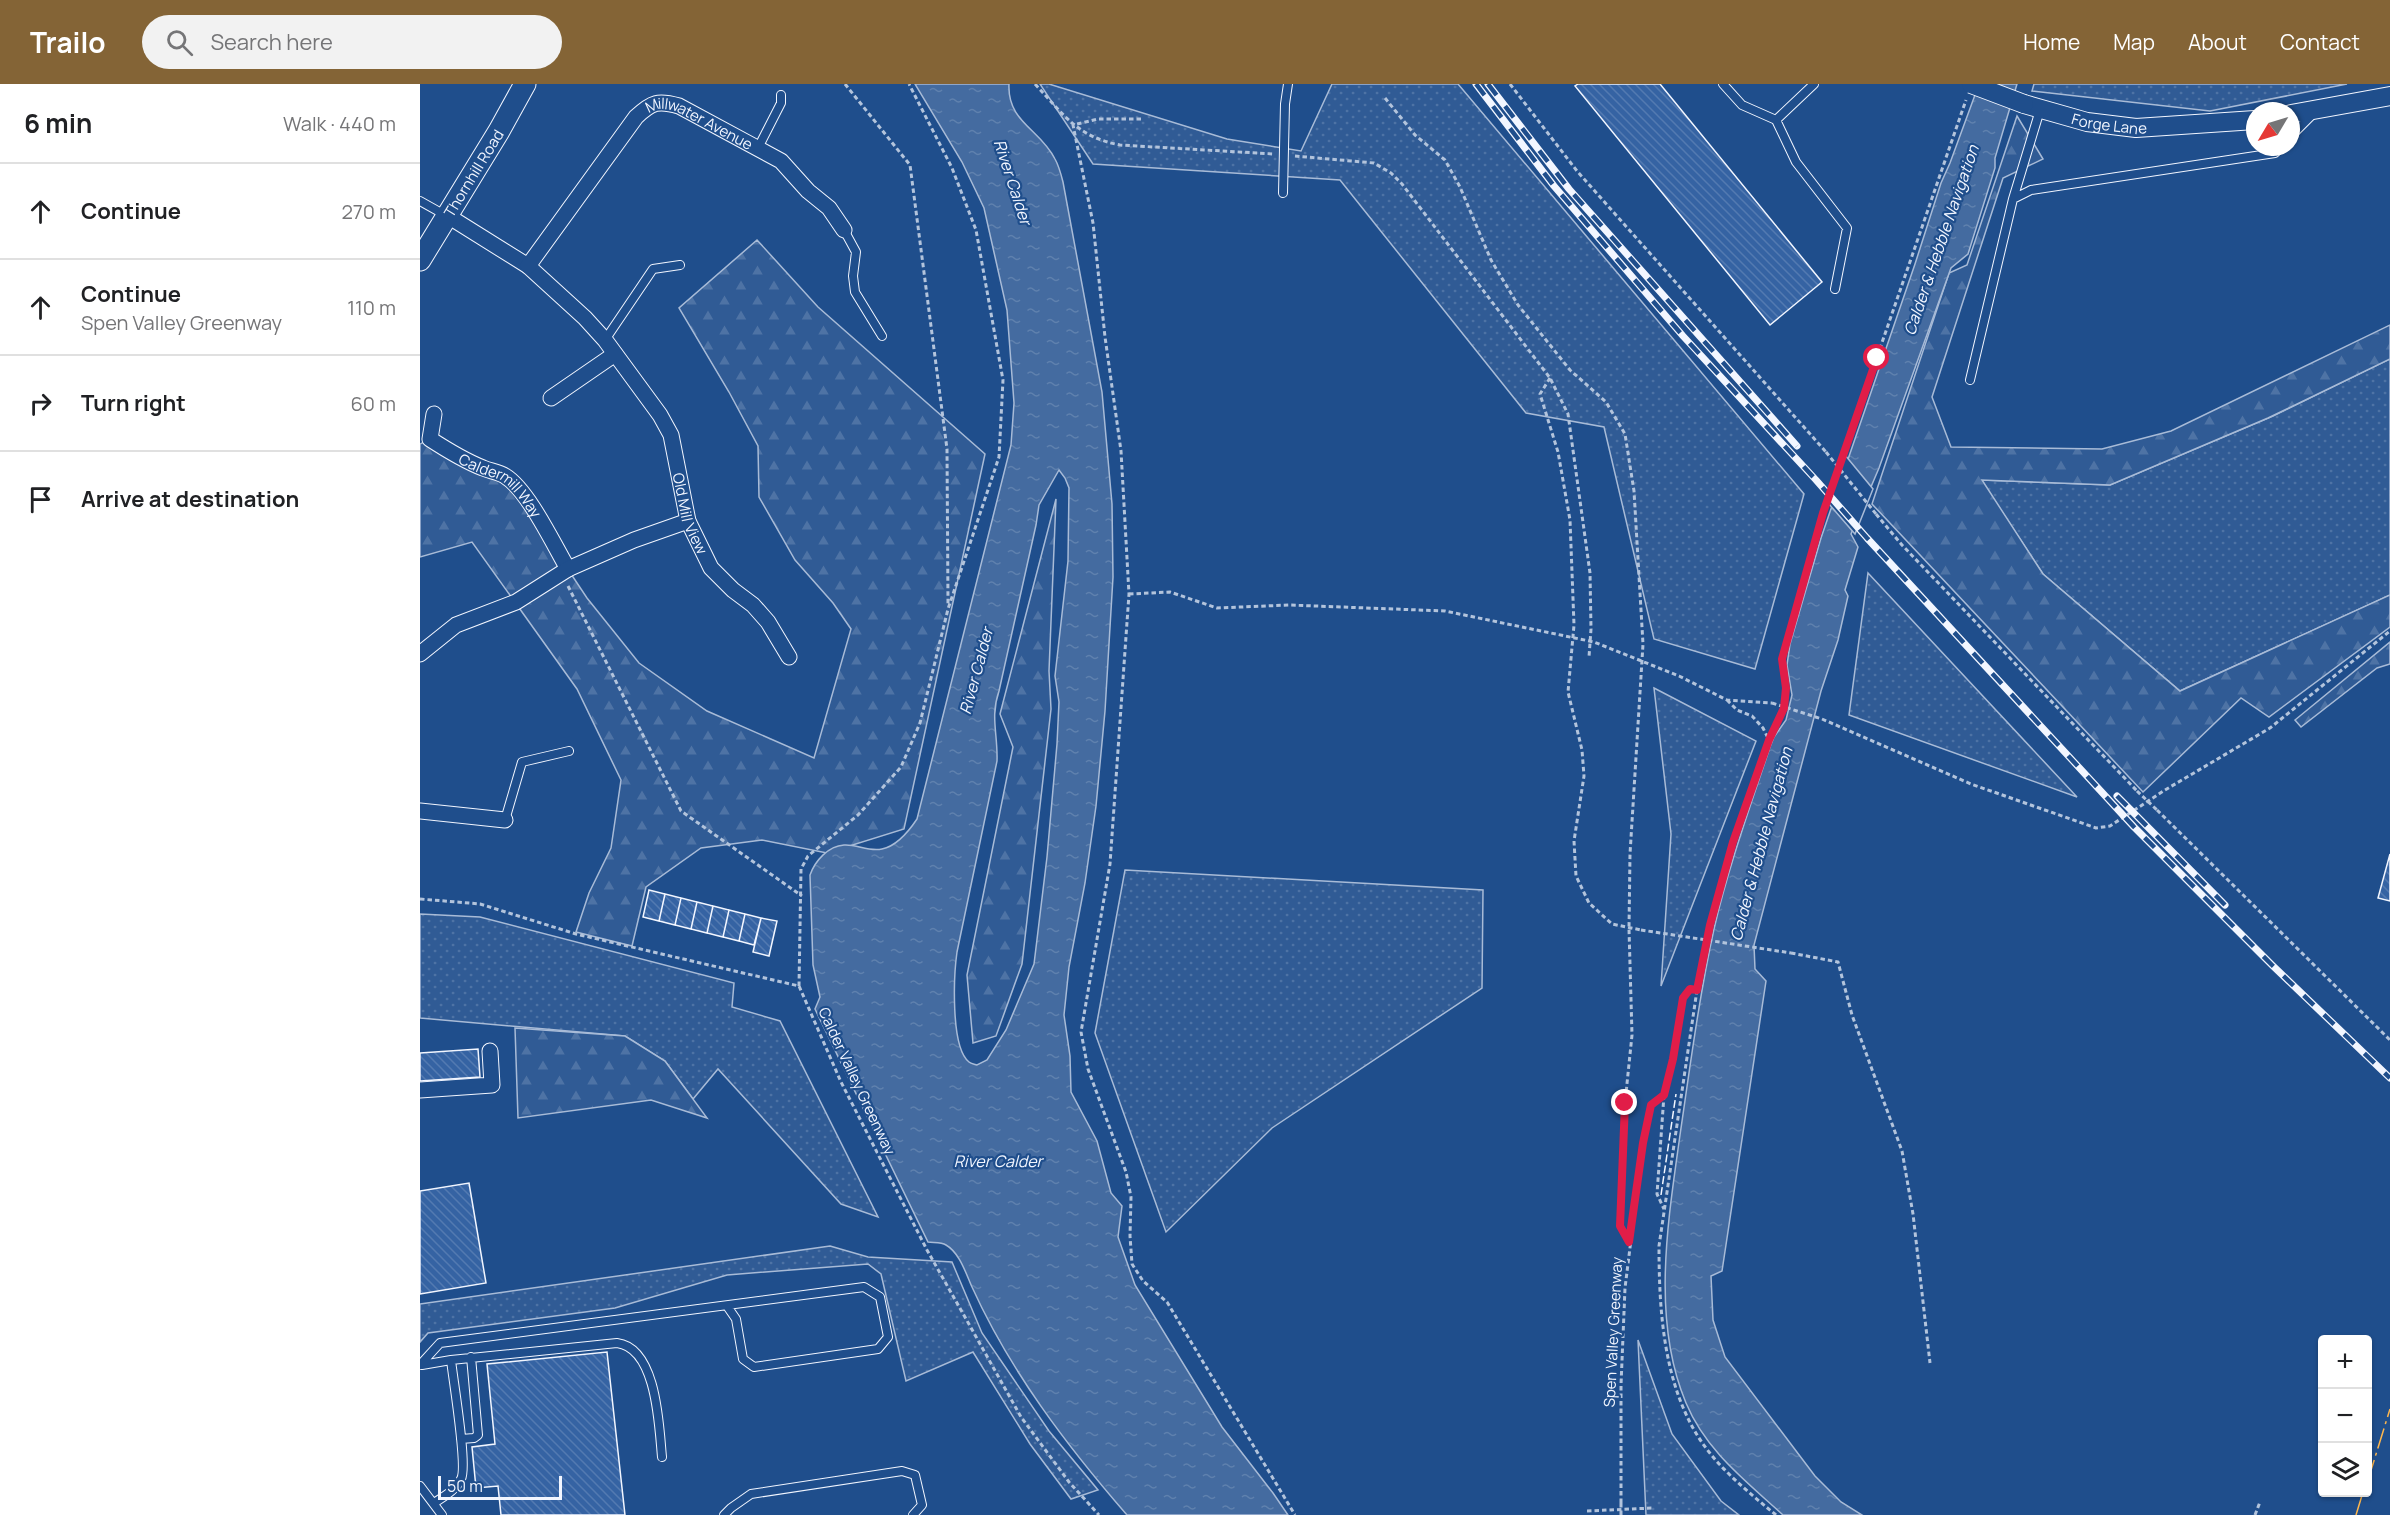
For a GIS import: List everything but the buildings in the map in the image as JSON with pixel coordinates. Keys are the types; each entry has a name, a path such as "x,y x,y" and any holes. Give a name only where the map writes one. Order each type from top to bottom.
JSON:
{"main road":[{"name":"Thornhill Road","path":"420,260 500,131 525,84"}],"street":[{"name":"Forge Lane","path":"1970,89 2087,122 2136,129 2246,121"},
{"path":"2300,113 2390,96"},
{"name":"Millwater Avenue","path":"528,266 636,117 649,105 664,101 679,105 781,161 808,191 829,208 844,230"},
{"name":"Old Mill View","path":"448,216 528,266 585,318 605,340 660,415 671,435 688,521 711,568 733,590 753,605 768,622 789,657"},
{"path":"551,398 615,354"},
{"name":"Caldermill Way","path":"434,414 430,439 445,450 482,468 506,476 519,489 539,518 565,571"},
{"path":"420,654 456,625 516,602 565,571 634,540 688,521"},
{"path":"420,811 505,820"},
{"path":"420,1090 492,1085 490,1051"}],"lane":[{"path":"1283,193 1282,155 1288,84"},
{"path":"1723,84 1742,105 1776,120 1796,162 1847,228 1835,289"},
{"path":"1776,120 1814,84"},
{"path":"758,148 782,103 781,95"},
{"path":"1970,380 2013,199 2032,107"},
{"path":"2300,127 2317,110"},
{"path":"2013,199 2031,190 2256,156"},
{"path":"420,201 448,216"},
{"path":"844,230 856,252 853,276 855,292 882,336"},
{"path":"605,340 653,268 680,265"},
{"path":"505,820 522,762 569,751"},
{"path":"420,1366 440,1343 864,1287 880,1297 888,1337 878,1349 754,1367 742,1359 736,1319 727,1306"},
{"path":"420,1366 451,1359 617,1343 627,1344 637,1353 655,1392 662,1457"},
{"path":"461,1440 478,1435 471,1357"},
{"path":"434,1503 456,1487 463,1476 451,1359"},
{"path":"724,1515 750,1494 902,1471 915,1475 922,1504 913,1515"},
{"path":"420,1486 442,1515"}],"path":[{"path":"845,84 910,165 947,449 948,609"},
{"path":"420,899 480,904 576,934 799,986 801,868 808,856 858,815 901,767 920,723 948,609 999,457 1003,380 976,230 952,168 909,84"},
{"path":"1035,84 1073,125 1098,141 1120,145 1374,163 1391,173 1402,184 1550,378 1568,414 1590,573 1589,657"},
{"path":"1510,84 1577,171 1826,452 1902,545 2137,791 2390,1040"},
{"path":"1776,1515 1708,1451 1684,1413 1676,1391 1663,1326 1659,1283 1659,1246 1664,1209 1697,990 1710,925 1733,842 1769,740 1784,708 1786,688 1782,659 1823,513 1970,89"},
{"path":"1385,98 1415,135 1445,160 1460,187 1491,260 1518,305 1570,370 1606,402 1625,434 1634,492 1643,644 1630,854 1629,929 1632,1035 1625,1103 1620,1226 1629,1242"},
{"path":"1073,125 1098,119 1142,119"},
{"path":"1073,125 1094,223 1105,337 1121,451 1129,594 1110,864 1081,1032 1088,1069 1126,1172 1131,1197 1132,1264 1143,1281 1167,1302 1295,1515"},
{"path":"1550,378 1540,394 1558,452 1570,520 1574,625 1568,692 1583,759 1584,776 1574,841 1576,876 1589,903 1612,924 1629,929 1838,962 1852,1015 1902,1151 1930,1363"},
{"path":"565,571 681,811 802,896"},
{"path":"1129,594 1170,592 1217,608 1289,605 1445,611 1590,641 1679,676 1727,700 1737,710 1752,716 1763,728 1769,740"},
{"path":"1727,700 1772,704 1822,719 1971,784 2096,828 2110,826 2165,790 2270,728 2390,631"},
{"name":"Calder Valley Greenway","path":"799,986 841,1082 927,1250 1021,1417 1069,1482 1099,1515"},
{"name":"Spen Valley Greenway","path":"1621,1515 1621,1384 1629,1242 1651,1105 1664,1095 1673,1059 1683,998 1690,989 1697,990"},
{"path":"1664,1095 1656,1194 1664,1209"},
{"path":"2255,1515 2260,1502"},
{"path":"1587,1511 1653,1508"}],"green space":[{"path":"1040,84 1049,84 1227,139 1301,151 1332,84 1458,84 1804,494 1755,669 1654,639 1604,427 1526,413 1340,180 1093,164"},
{"path":"2034,84 2347,84 2246,102 2246,104 2210,111 2032,91"},
{"path":"2017,116 2043,159 2003,178 1932,397 1951,447 2102,449 2171,431 2390,325 2390,359 2268,418 2110,485 1982,480 2043,574 2180,691 2390,595 2390,627 2269,717 2241,698 2143,792 1872,504 1949,273 1967,265"},
{"path":"757,240 818,307 985,454 904,829 827,853 762,840 701,848 646,887 632,946 576,932 589,893 611,848 621,780 577,689 472,542 420,557 420,444 430,439 506,476 587,598 639,663 707,711 814,758 851,629 833,603 795,560 759,497 758,446 679,308"},
{"path":"2390,359 2390,595 2180,691 2043,574 1981,480 2110,485 2273,416"},
{"path":"1056,499 1049,671 1051,709 1022,964 996,1036 973,1043 967,975 1013,747 1000,714"},
{"path":"1868,573 2077,797 1849,715"},
{"path":"2390,642 2390,664 2377,668 2301,727 2295,720"},
{"path":"1654,688 1756,741 1661,986 1671,834"},
{"path":"1125,870 1483,890 1482,988 1272,1128 1166,1232 1095,1033"},
{"path":"420,914 480,917 734,983 732,1007 780,1021 878,1217 841,1204 718,1069 693,1099 665,1061 625,1036 420,1018"},
{"path":"515,1028 625,1036 665,1061 707,1118 651,1100 518,1118"},
{"path":"830,1246 868,1257 952,1262 982,1333 1049,1431 1098,1490 1071,1499 1030,1444 973,1352 906,1381 881,1274 868,1264 727,1275 615,1308 428,1333 420,1342 420,1304"},
{"path":"1638,1340 1672,1434 1721,1501 1739,1515 1646,1515"}],"water":[{"name":"River Calder","path":"915,84 1009,84 1013,108 1049,149 1061,173 1102,392 1112,504 1113,577 1105,711 1096,806 1085,883 1069,967 1064,1015 1070,1056 1071,1092 1097,1141 1111,1193 1122,1206 1118,1237 1135,1285 1222,1427 1288,1515 1127,1515 1041,1407 987,1318 955,1253 944,1244 928,1242 815,1009 820,997 813,965 810,875 819,860 833,848 844,845 872,850 882,849 893,845 917,819 1011,445 1014,403 1007,310 984,208 962,162","holes":["1059,470 1069,488 1068,561 1055,676 1059,702 1057,744 1047,857 1034,964 1006,1030 987,1060 977,1065 969,1062 963,1054 956,1026 957,952 997,761 996,700 1039,505"]},
{"name":"Calder & Hebble Navigation","path":"1979,84 2017,84 1995,158 1995,168 1968,254 1951,268 1879,468 1851,534 1858,547 1845,590 1848,596 1838,640 1821,691 1754,945 1755,969 1766,981 1722,1271 1711,1276 1713,1320 1725,1357 1815,1476 1841,1502 1862,1515 1783,1515 1728,1464 1704,1436 1686,1403 1675,1371 1669,1338 1665,1270 1675,1168 1699,1006 1714,929 1733,860 1770,747 1786,720 1792,695 1787,665 1790,644 1821,538 1941,183"}],"pier":[{"path":"1845,455 1873,489 1855,534 1829,504"}],"railway":[{"path":"1476,84 1554,186 1683,336 1867,538 2134,827 2272,965 2390,1078"},
{"path":"1488,84 1569,189 1797,446"},
{"path":"2117,796 2225,905"}],"fence":[{"path":"1661,1195 1676,1094"}],"power":[{"path":"2372,1467 2390,1409"},
{"path":"2356,1515 2361,1497"}],"route":[{"path":"1625,1103 1620,1226 1629,1242 1643,1143 1651,1105 1664,1095 1673,1059 1683,998 1690,989 1697,990 1710,925 1733,842 1769,740 1784,708 1786,688 1782,659 1823,513 1877,358"}]}
